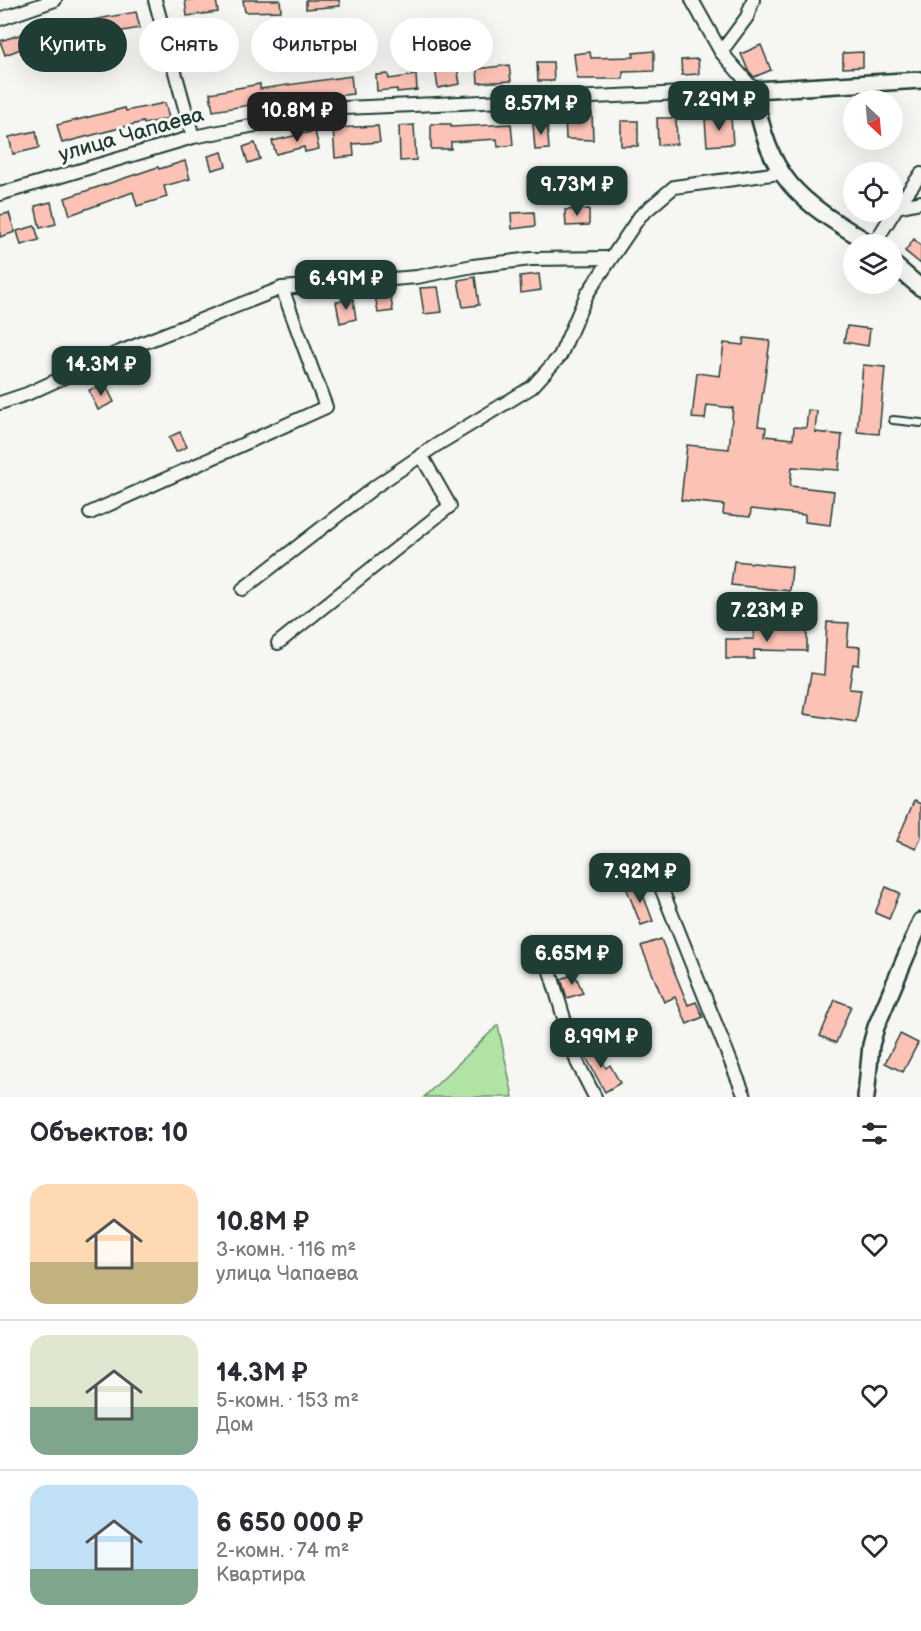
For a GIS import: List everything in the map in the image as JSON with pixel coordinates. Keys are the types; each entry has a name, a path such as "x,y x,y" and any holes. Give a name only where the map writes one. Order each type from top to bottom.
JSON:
{"street":[{"path":"0,19 55,0"},
{"path":"155,0 193,137"},
{"path":"692,0 721,52 754,90 760,125 770,154 780,173 814,210 855,234"},
{"path":"721,52 747,16 753,0"},
{"name":"улица Чапаева","path":"0,194 193,137 344,108 754,90 921,80"},
{"path":"243,589 376,486 421,455 532,387 560,356 587,294 640,216 674,187 780,173"},
{"path":"903,199 921,174"},
{"path":"903,206 921,202"},
{"path":"0,403 27,394 117,354 282,288 417,277 473,266 531,259 611,258"},
{"path":"903,272 921,288"},
{"path":"90,513 326,407 282,288"},
{"path":"278,643 450,506 421,455"},
{"path":"658,880 745,1097"},
{"path":"866,1097 871,1045 876,1027 921,921"},
{"path":"547,961 577,1062 595,1097"}],"lane":[{"path":"893,420 921,423"}],"green space":[{"path":"498,1025 513,1097 424,1097"}],"building":[{"path":"185,0 216,0 218,12 187,16"},
{"path":"243,0 280,0 281,11 245,12"},
{"path":"306,0 339,0 340,6 306,9"},
{"path":"136,12 139,28 127,30 127,18 103,18"},
{"path":"18,35 18,50 5,55 0,41"},
{"path":"761,45 771,70 754,77 741,54"},
{"path":"654,51 654,71 623,72 623,79 577,79 574,54 590,52 591,58 634,57 633,53"},
{"path":"863,52 863,67 843,68 843,53"},
{"path":"698,59 699,74 682,75 681,60"},
{"path":"537,62 553,62 554,81 538,81"},
{"path":"509,65 511,81 478,83 477,72 493,72 493,67"},
{"path":"436,72 458,72 460,84 438,88"},
{"path":"388,74 389,79 416,75 417,90 377,91 376,75"},
{"path":"351,76 353,94 294,100 270,106 270,102 213,111 210,93 260,84 260,89"},
{"path":"165,103 169,118 144,124 143,122 62,143 57,125 125,108 126,111"},
{"path":"592,113 593,140 566,139 565,114"},
{"path":"657,118 676,118 677,144 658,145"},
{"path":"731,118 733,144 707,146 705,119"},
{"path":"621,121 638,121 638,146 621,146"},
{"path":"547,123 549,149 535,150 533,124"},
{"path":"431,124 451,124 451,127 511,124 513,145 498,147 497,139 451,142 451,149 431,149"},
{"path":"414,125 416,160 400,161 399,126"},
{"path":"378,126 380,142 353,144 354,156 335,158 333,128"},
{"path":"36,131 39,148 13,154 9,137"},
{"path":"315,131 319,149 305,152 304,147 276,154 272,141"},
{"path":"255,143 260,159 248,163 243,147"},
{"path":"222,152 226,166 212,170 208,156"},
{"path":"185,161 190,179 164,186 167,197 137,206 133,192 70,215 65,198 158,167 159,169"},
{"path":"51,202 56,224 40,228 35,206"},
{"path":"589,209 589,225 566,226 565,210"},
{"path":"534,212 535,226 512,229 511,213"},
{"path":"9,213 15,232 0,237 0,215"},
{"path":"35,226 39,240 21,245 17,231"},
{"path":"914,239 921,246 921,264 905,251"},
{"path":"539,274 541,290 521,293 520,276"},
{"path":"475,277 479,305 463,307 458,280"},
{"path":"438,287 442,312 424,314 420,288"},
{"path":"390,293 393,311 378,313 375,295"},
{"path":"353,299 356,319 340,323 336,302"},
{"path":"847,326 870,329 868,346 844,342"},
{"path":"744,338 770,341 758,426 766,427 765,436 793,439 794,427 806,428 808,410 817,411 815,432 842,435 839,470 792,467 790,486 834,491 830,525 805,522 805,515 751,509 750,517 723,514 724,505 681,500 687,445 729,449 733,408 707,405 705,419 692,418 697,373 720,376 724,343 743,345"},
{"path":"863,365 885,367 879,434 857,432"},
{"path":"106,386 114,402 98,410 89,390"},
{"path":"180,432 187,447 176,452 169,437"},
{"path":"734,561 792,567 790,591 731,585"},
{"path":"827,622 849,623 847,646 860,647 859,665 853,664 849,689 861,690 856,722 804,714 811,673 824,675"},
{"path":"754,629 807,629 807,651 754,650 754,659 726,659 726,639 754,639"},
{"path":"914,801 921,804 921,837 916,849 897,841"},
{"path":"639,884 653,921 641,925 626,887"},
{"path":"886,887 900,893 889,919 875,913"},
{"path":"661,939 688,1005 696,1002 703,1017 687,1024 675,997 664,1002 641,946"},
{"path":"575,974 583,993 567,998 561,979"},
{"path":"835,1000 851,1006 836,1043 820,1036"},
{"path":"900,1034 918,1043 903,1072 885,1063"},
{"path":"593,1044 606,1068 610,1065 620,1083 605,1092 582,1050"}]}
